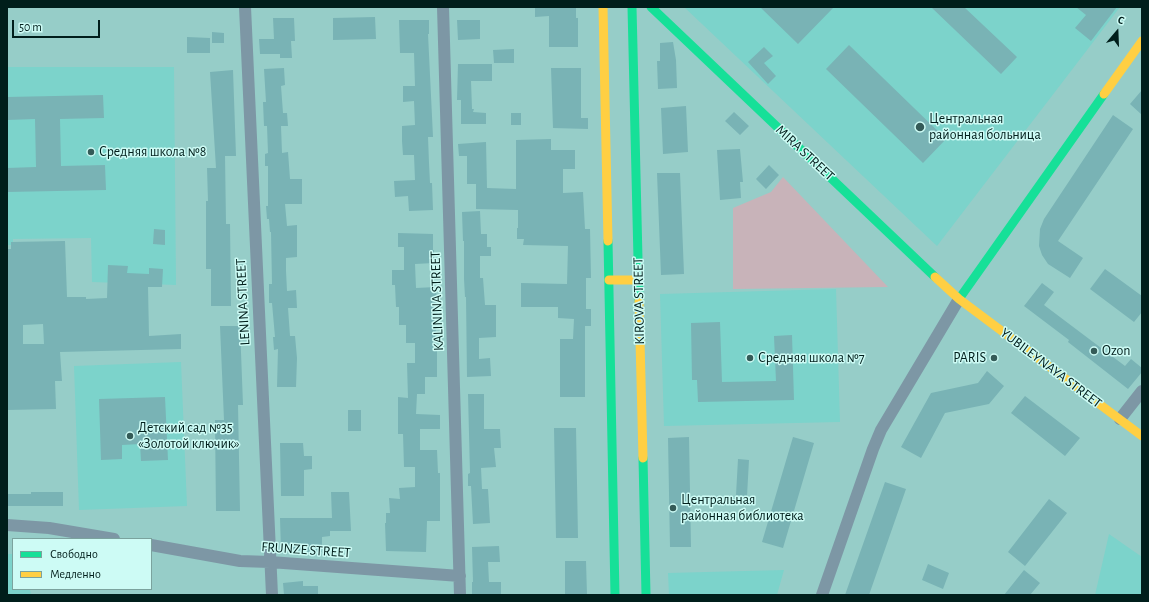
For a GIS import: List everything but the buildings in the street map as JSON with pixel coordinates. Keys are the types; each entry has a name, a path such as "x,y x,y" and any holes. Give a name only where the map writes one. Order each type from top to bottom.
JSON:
{"street":[{"name":"LENINA STREET","path":"245,7 272,595"},
{"name":"KALININA STREET","path":"443,7 460,595"},
{"name":"KIROVA STREET","path":"603,7 616,595"},
{"name":"KIROVA STREET","path":"632,7 646,595"},
{"name":"MIRA STREET","path":"651,7 959,299"},
{"path":"822,595 872,450 882,430 959,299 1142,41"},
{"path":"609,280 638,280"},
{"name":"YUBILEYNAYA STREET","path":"959,299 1142,435"},
{"path":"1120,419 1142,391"},
{"path":"7,525 49,528 108,538"},
{"name":"FRUNZE STREET","path":"152,545 240,561 460,576"}],"shaded area":[{"name":"Центральная районная больница","path":"684,7 1120,7 937,246"},
{"name":"Средняя школа №8","path":"7,67 174,67 176,285 92,282 91,238 13,239 13,245 7,245"},
{"path":"783,177 888,287 733,289 733,208 771,192"},
{"name":"Средняя школа №7","path":"836,289 840,422 664,426 660,294"},
{"name":"Детский сад №35 «Золотой ключик»","path":"181,362 187,506 79,510 74,366"},
{"path":"1109,534 1142,557 1142,595 1095,595"},
{"path":"7,554 12,554 12,590 30,590 31,595 7,595"},
{"path":"784,570 777,595 669,595 668,573"}],"traffic: fast":[{"path":"632,7 639,301"},
{"path":"651,7 935,277"},
{"path":"959,299 1104,94"},
{"path":"608,241 615,595"},
{"path":"643,458 646,595"}],"traffic: slow":[{"path":"603,7 608,241"},
{"path":"1104,94 1142,41"},
{"path":"935,277 959,299 1142,436"},
{"path":"609,280 638,280"},
{"path":"639,301 643,458"}],"place":[{"name":"Центральная районная больница","path":"920,127"},
{"name":"Средняя школа №8","path":"91,152"},
{"name":"Ozon","path":"1094,351"},
{"name":"Средняя школа №7","path":"750,358"},
{"name":"PARIS","path":"994,358"},
{"name":"Детский сад №35 «Золотой ключик»","path":"130,436"},
{"name":"Центральная районная библиотека","path":"673,508"}]}
